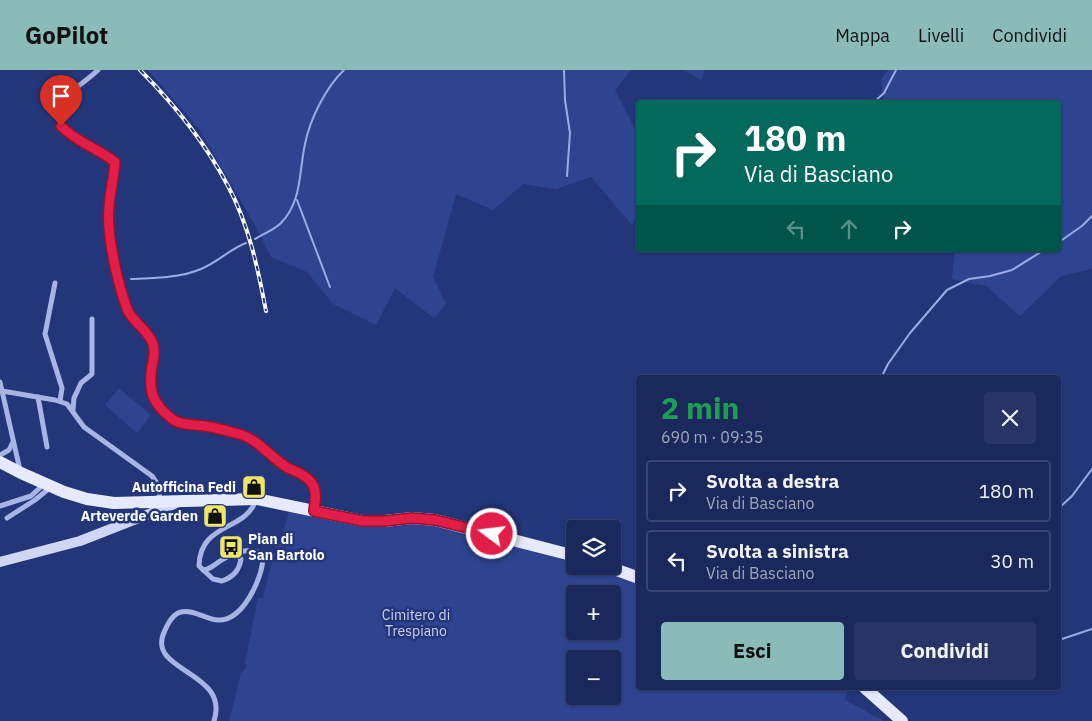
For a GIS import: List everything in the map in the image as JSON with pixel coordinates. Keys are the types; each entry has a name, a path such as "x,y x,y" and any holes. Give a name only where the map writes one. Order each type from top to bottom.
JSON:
{"main road":[{"path":"0,462 48,485 87,499 114,503 257,499 363,521 412,518 435,520 566,554"},
{"path":"621,571 636,577"},
{"path":"867,690 902,721"}],"street":[{"path":"98,70 78,86 66,99 59,112 61,126 70,136 103,153 115,162 109,206 109,235 129,312 151,339 154,346 149,384 152,395 174,420 204,425 249,438 275,459 300,473 314,485 316,494 314,511"},
{"path":"55,283 45,334 62,388 60,401"},
{"path":"73,410 74,398 81,383 92,374 92,319"},
{"path":"0,382 21,473"},
{"path":"2,391 68,404 78,422 152,476 158,485 160,502"},
{"path":"38,397 48,447"},
{"path":"0,455 9,450 14,441"},
{"path":"0,506 31,496 48,485"},
{"path":"7,518 35,500 48,485"},
{"path":"235,553 241,559 239,568 228,579 222,581 213,579 199,566 203,545 208,538 242,518 255,504 257,499"},
{"path":"0,562 80,541 180,502"},
{"path":"203,570 212,568 217,562 235,553 252,550 258,552 264,561 262,570 243,607 235,616 219,620 182,612 174,616 167,626 161,645 165,654 175,664 200,679 211,690 216,703 214,721"}],"green space":[{"path":"148,70 631,70 615,90 636,131 636,217 632,225 591,177 556,189 523,184 493,210 456,194 433,277 446,304 434,318 395,288 376,325 333,304 307,272 271,257 256,227 200,130"},
{"path":"683,70 705,70 701,80"},
{"path":"888,70 1092,70 1092,269 1061,276 1020,316 986,286 952,279 955,252 1061,252 1061,100 884,100 881,79"},
{"path":"119,388 151,415 137,433 105,405"},
{"name":"Cimitero di Trespiano","path":"290,510 365,527 393,527 418,524 438,525 566,560 566,575 613,575 636,583 636,690 848,690 845,700 884,721 229,721 241,673 247,666 245,663 258,598 263,598 276,545 279,545"}],"waterway":[{"path":"255,239 281,223 293,206 299,186 307,134 325,94 344,70"},
{"path":"564,70 565,100 570,133 567,176"},
{"path":"876,100 884,93 896,70"},
{"path":"297,200 330,287"},
{"path":"1061,241 1082,226 1092,216"},
{"path":"131,279 167,277 193,272 246,243"},
{"path":"882,375 910,333 947,290 969,279 1012,270 1041,252"},
{"path":"1061,506 1072,496 1092,469"},
{"path":"1061,639 1092,629"}],"railway":[{"path":"140,70 188,125 210,155 228,186 247,232 256,263 266,311"}],"place":[{"name":"Autofficina Fedi","path":"254,487"},
{"name":"Arteverde Garden","path":"215,516"},
{"name":"Pian di San Bartolo","path":"231,547"}],"route":[{"path":"61,126 70,136 103,153 115,162 108,220 116,270 129,312 151,339 154,346 154,359 149,384 152,395 174,420 204,425 249,438 275,459 300,473 314,485 316,494 314,511 363,521 412,518 435,520 492,534"}]}
